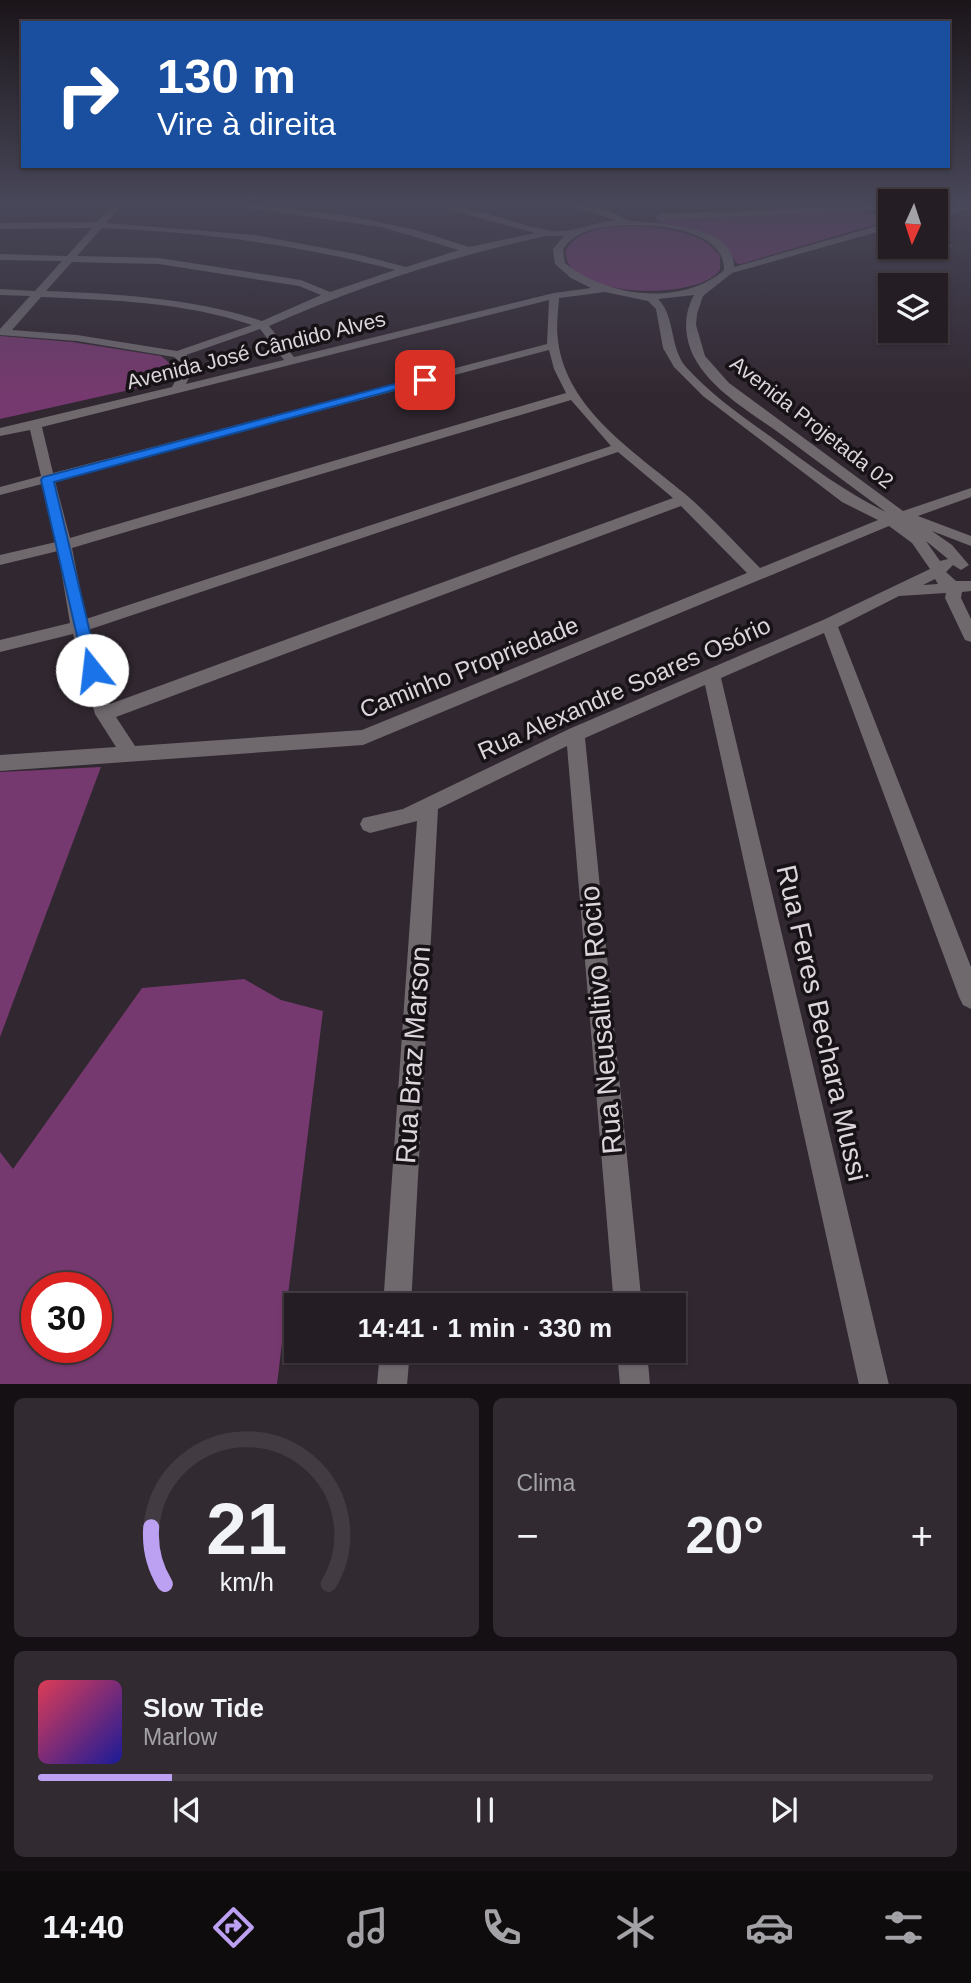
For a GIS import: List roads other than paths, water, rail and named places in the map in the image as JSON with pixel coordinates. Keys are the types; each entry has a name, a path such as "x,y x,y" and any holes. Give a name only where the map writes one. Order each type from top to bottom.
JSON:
{"street":[{"path":"2,332 60,269"},
{"path":"211,269 301,284 330,295"},
{"path":"399,269 405,270"},
{"name":"Avenida José Cândido Alves","path":"2,332 78,338 177,354 262,325 330,295 409,269"},
{"path":"565,269 576,278 604,289 641,295 677,294 706,287 737,269"},
{"name":"Avenida Projetada 02","path":"706,287 700,292 690,317 693,338 705,364 729,388 897,519 947,549 967,567"},
{"name":"Avenida José Cândido Alves","path":"0,432 554,296 604,289"},
{"path":"0,292 135,298 227,313 262,325 291,361"},
{"name":"Avenida Projetada 02","path":"641,295 652,299 661,308 669,348 680,367 707,393 847,499 897,519 917,540 944,581 960,586"},
{"path":"554,296 553,346 562,373 574,395 621,447 682,500 758,575"},
{"path":"0,491 553,346"},
{"path":"177,354 186,361 187,370 177,389"},
{"path":"0,560 64,545 574,395"},
{"path":"35,425 64,545 79,627 104,714 131,755"},
{"path":"0,646 79,627 621,447"},
{"name":"Caminho Propriedade","path":"0,763 363,737 860,533 971,492"},
{"name":"Avenida Projetada 02","path":"847,499 863,521 860,533"},
{"path":"104,714 682,500"},
{"path":"897,519 926,522 971,541"},
{"name":"Rua Alexandre Soares Osório","path":"370,824 407,817 428,804 575,734 712,676 896,592 938,570 944,564 967,567"},
{"path":"960,586 954,598 971,636"},
{"name":"Rua Alexandre Soares Osório","path":"896,592 960,586"},
{"path":"828,624 971,996"},
{"name":"Rua Feres Bechara Mussi","path":"712,676 874,1384"},
{"name":"Rua Neusaltivo Rocio","path":"575,734 627,1293"},
{"name":"Rua Braz Marson","path":"398,1293 428,804"},
{"path":"393,1384 394,1363"},
{"path":"633,1363 635,1384"}]}
